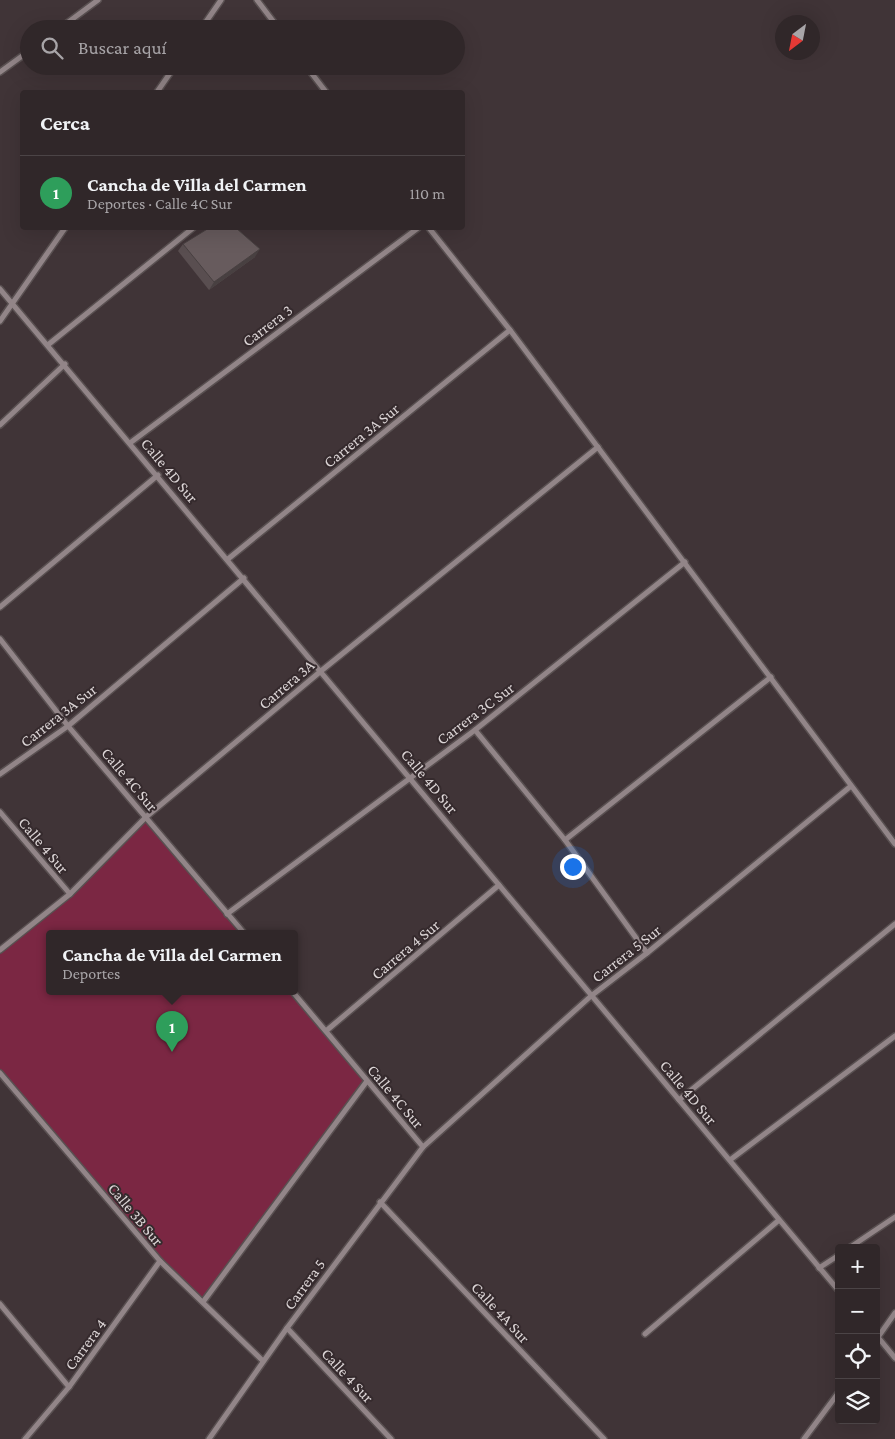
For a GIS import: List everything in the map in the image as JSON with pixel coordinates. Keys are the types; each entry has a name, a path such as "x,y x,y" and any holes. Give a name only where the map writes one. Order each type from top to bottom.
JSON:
{"street":[{"path":"70,20 98,0"},
{"path":"207,20 221,0"},
{"path":"257,0 272,20"},
{"path":"0,72 20,57"},
{"path":"158,90 169,75"},
{"path":"313,75 324,90"},
{"path":"0,321 64,230"},
{"path":"48,344 190,230"},
{"name":"Carrera 3","path":"130,443 415,230"},
{"path":"431,230 510,330 895,844"},
{"name":"Calle 4D Sur","path":"0,289 158,475 837,1289"},
{"name":"Carrera 3A Sur","path":"228,559 510,330"},
{"path":"0,424 65,364"},
{"name":"Carrera 3A","path":"0,950 70,894 146,817 321,671 598,447"},
{"path":"0,607 158,475"},
{"name":"Carrera 3C Sur","path":"227,914 475,730 685,562"},
{"name":"Carrera 3A Sur","path":"0,774 68,726 244,578"},
{"name":"Calle 4C Sur","path":"0,639 68,726 241,930"},
{"path":"565,840 771,677"},
{"path":"475,730 565,840 647,953"},
{"name":"Carrera 5 Sur","path":"423,1147 591,996 647,953 851,786"},
{"name":"Calle 4 Sur","path":"0,812 70,894"},
{"name":"Carrera 4 Sur","path":"326,1032 499,885"},
{"path":"679,1100 895,924"},
{"path":"884,933 895,929"},
{"name":"Calle 4C Sur","path":"295,995 423,1147"},
{"path":"730,1160 895,1036"},
{"name":"Calle 3B Sur","path":"0,1073 160,1261 263,1361"},
{"path":"203,1302 367,1081"},
{"name":"Carrera 5","path":"209,1439 263,1361 380,1202 423,1147"},
{"name":"Calle 4A Sur","path":"380,1202 604,1439"},
{"path":"855,1244 895,1218"},
{"path":"645,1334 779,1220"},
{"path":"819,1268 835,1258"},
{"name":"Carrera 4","path":"25,1439 69,1387 160,1261"},
{"path":"0,1304 69,1387"},
{"path":"880,1334 895,1313"},
{"name":"Calle 4 Sur","path":"288,1328 388,1438"},
{"path":"880,1341 895,1358"},
{"path":"804,1439 835,1397"}],"shaded area":[{"path":"146,817 241,930 46,930 46,995 295,995 367,1081 203,1302 160,1261 0,1073 0,950 70,894"}],"building":[{"path":"206,230 238,230 260,249 214,282 183,244"}],"place":[{"name":"Cancha de Villa del Carmen","path":"172,1052"}]}
